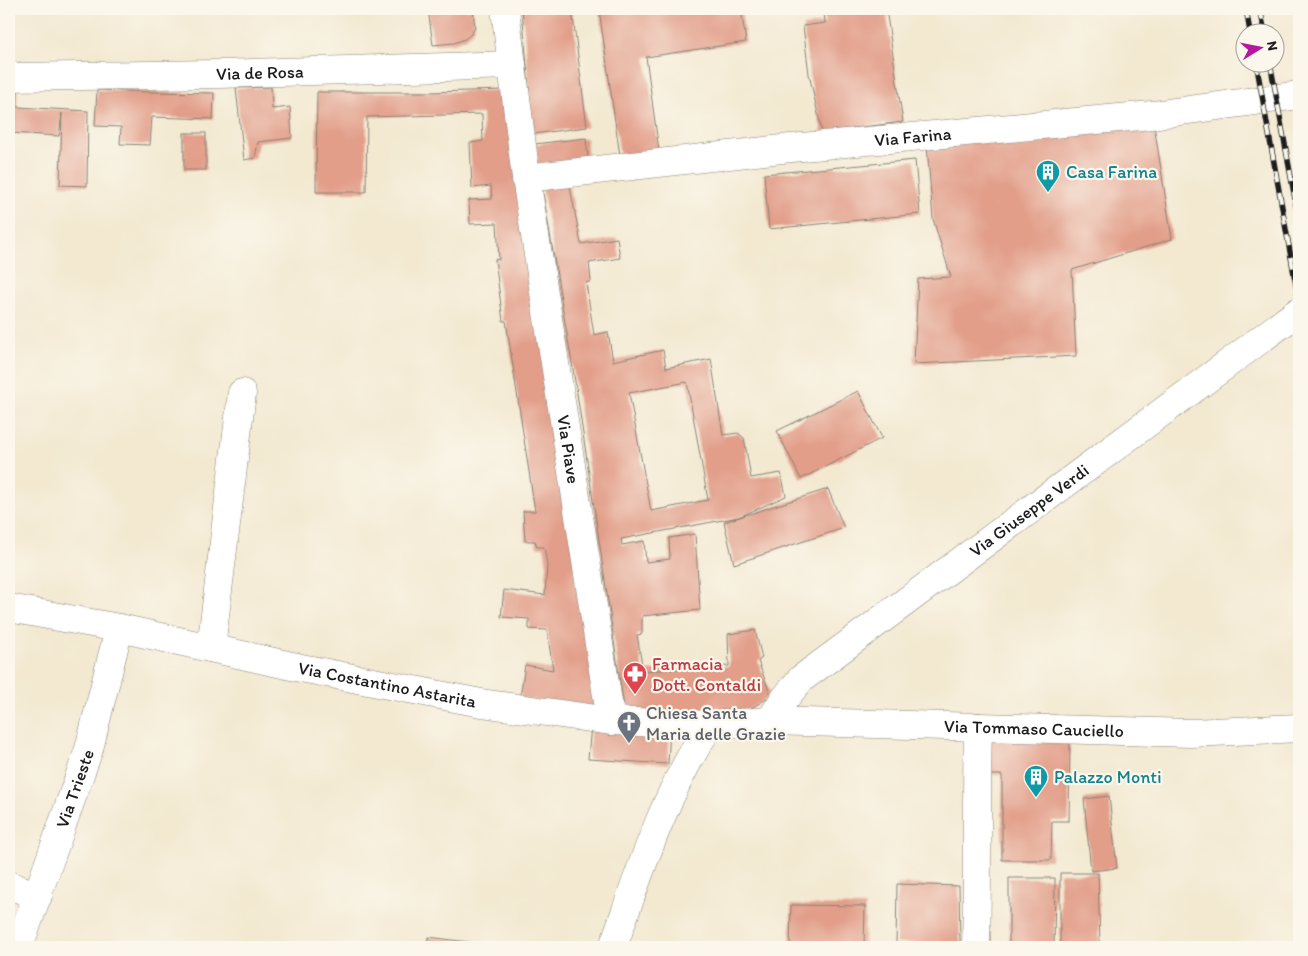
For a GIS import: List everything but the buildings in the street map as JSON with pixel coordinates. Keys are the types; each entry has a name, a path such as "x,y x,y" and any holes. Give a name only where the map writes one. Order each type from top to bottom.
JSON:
{"street":[{"name":"Via Piave","path":"505,9 526,178 610,721"},
{"name":"Via de Rosa","path":"9,76 219,74 512,65"},
{"name":"Via Farina","path":"526,178 790,148 1152,115 1299,95"},
{"name":"Via Giuseppe Verdi","path":"770,721 801,678 1111,452 1299,311"},
{"path":"211,648 242,393"},
{"name":"Via Costantino Astarita","path":"9,608 119,628 301,668 480,703 610,721 710,725 770,721"},
{"name":"Via Trieste","path":"19,947 89,749 119,628"},
{"name":"Via Tommaso Cauciello","path":"770,721 1191,733 1299,728"},
{"path":"614,947 656,828 676,784 710,725"},
{"path":"976,947 978,727"},
{"path":"9,885 38,896"}],"railway":[{"path":"1246,9 1248,22"},
{"path":"1260,9 1263,22"},
{"path":"1258,72 1299,302"},
{"path":"1272,72 1299,221"}],"place":[{"name":"Casa Farina","path":"1048,193"},
{"name":"Farmacia Dott. Contaldi","path":"635,695"},
{"name":"Chiesa Santa Maria delle Grazie","path":"629,744"},
{"name":"Palazzo Monti","path":"1036,798"}]}
